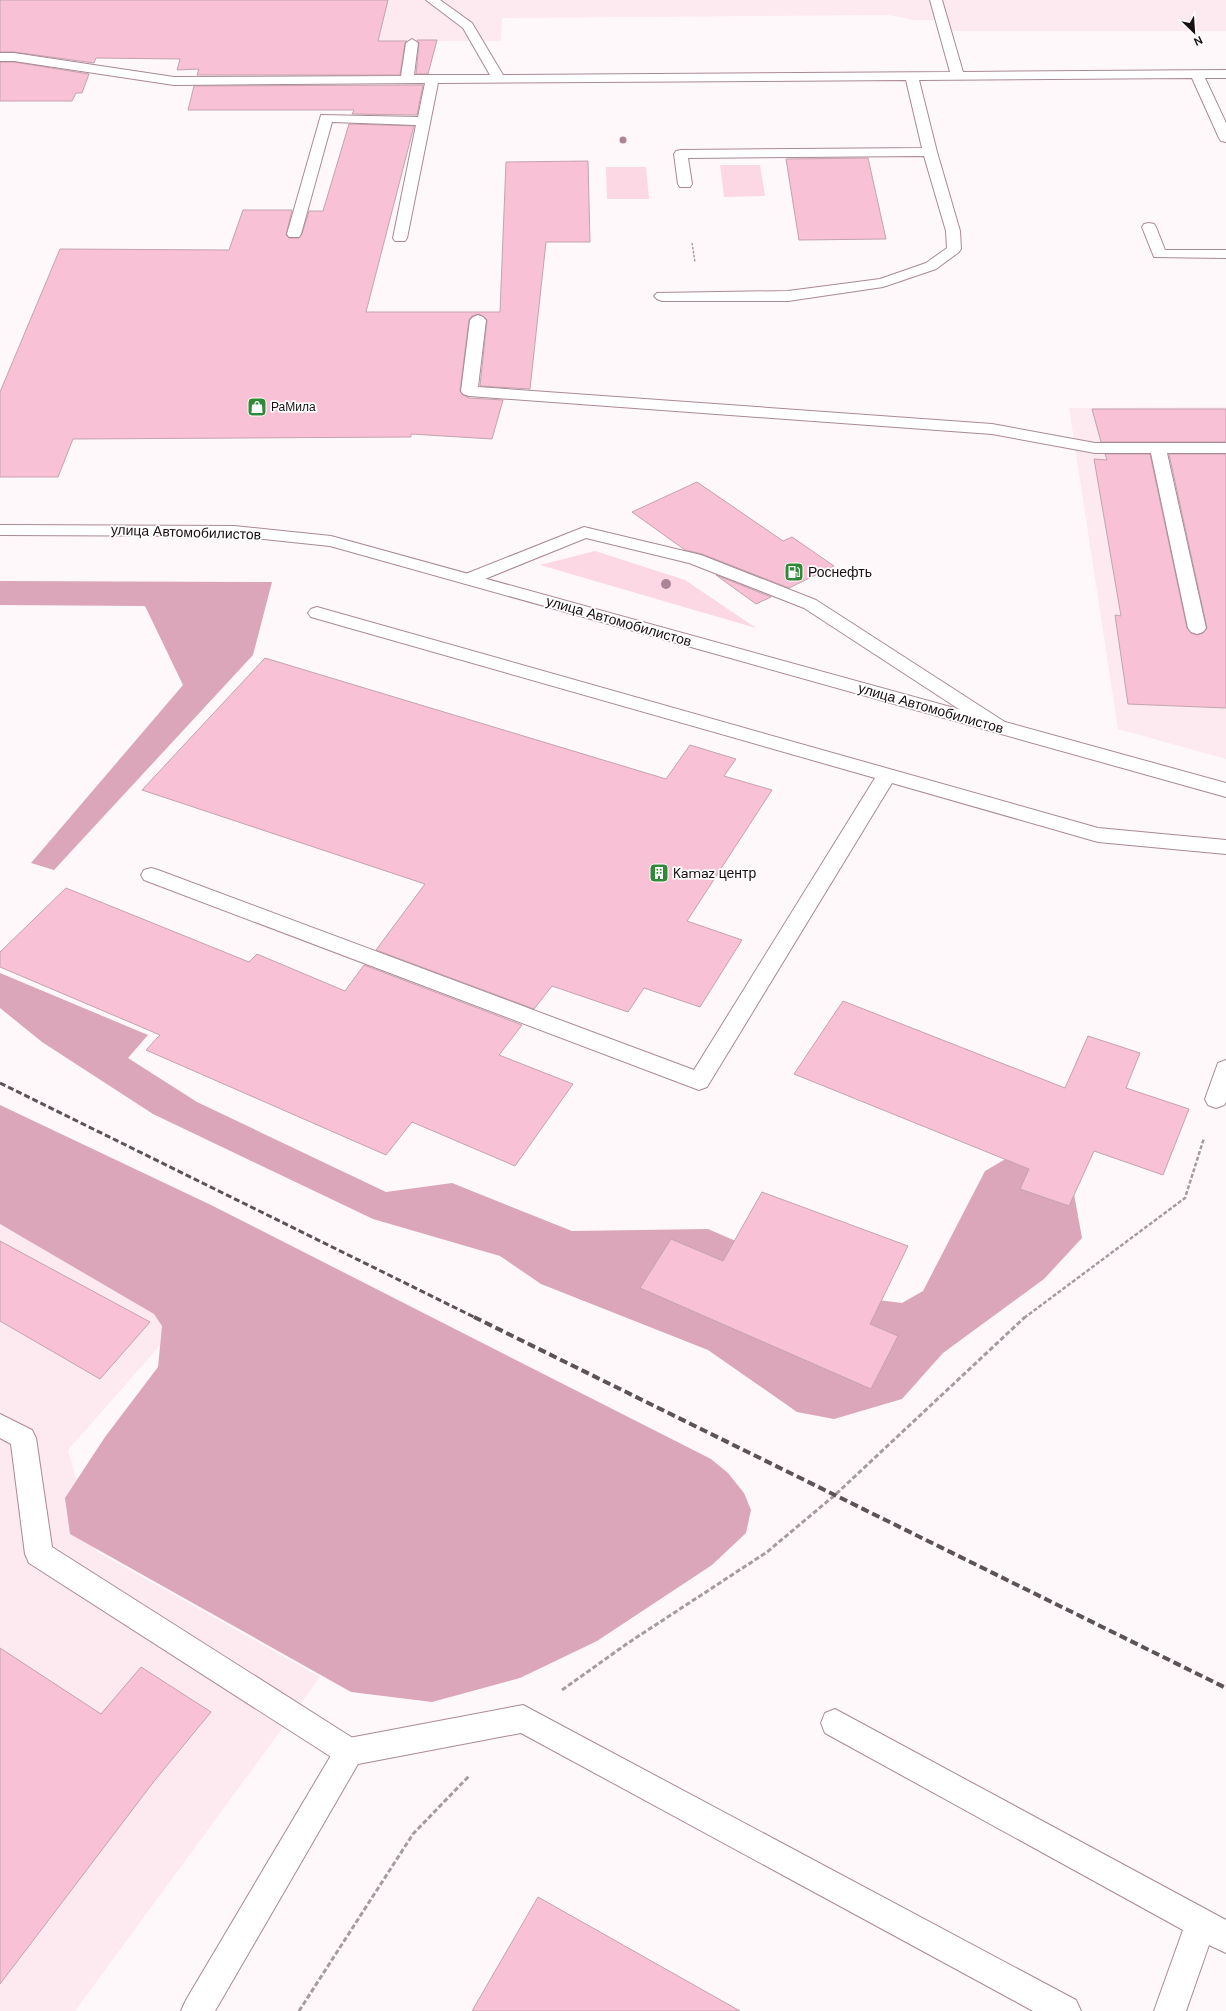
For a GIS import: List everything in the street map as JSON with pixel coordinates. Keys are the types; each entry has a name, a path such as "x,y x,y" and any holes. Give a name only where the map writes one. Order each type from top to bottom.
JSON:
{"street":[{"path":"432,0 468,26 498,78"},
{"path":"936,0 958,76"},
{"path":"407,79 412,43"},
{"path":"0,57 14,57 174,81 1226,74"},
{"path":"1197,74 1226,138"},
{"path":"662,296 788,296 883,283 931,266 954,250 953,231 930,152 912,76"},
{"path":"400,238 432,79"},
{"path":"294,234 326,118 423,121"},
{"path":"684,184 681,154 930,152"},
{"path":"1149,227 1159,254 1226,254"},
{"path":"478,320 469,391 992,429 1095,448 1226,448"},
{"path":"1158,448 1197,628"},
{"name":"улица Автомобилистов","path":"0,530 234,531 331,541 1226,790"},
{"path":"469,580 584,532 695,559 810,604 1001,728"},
{"path":"317,613 1098,835 1226,847"},
{"path":"151,875 699,1081 887,775"},
{"path":"1216,1099 1226,1069"},
{"path":"0,1425 23,1438 39,1554 349,1752 523,1718 1065,2011"},
{"path":"835,1723 1214,1930 1170,2011"},
{"path":"197,2011 349,1752"}],"path":[{"path":"523,1718 628,1643 767,1552 835,1495 1028,1314 1185,1198 1216,1099"},
{"path":"299,2011 413,1834 471,1774"}],"shaded area":[{"path":"0,0 1226,0 1226,31 937,31 936,20 914,20 888,15 502,18 501,41 215,42"},
{"path":"720,165 760,165 765,196 724,197"},
{"path":"606,167 646,167 649,199 607,199"},
{"path":"1226,407 1226,759 1118,729 1069,408"},
{"path":"595,551 685,580 756,628 540,565"},
{"path":"0,581 272,582 253,655 54,870 31,863 183,685 145,606 0,605"},
{"path":"0,973 148,1035 128,1058 197,1102 386,1192 452,1183 572,1231 708,1229 870,1299 902,1303 923,1291 985,1171 1014,1154 1072,1183 1082,1238 1044,1279 943,1353 902,1399 834,1419 797,1412 708,1350 541,1284 500,1256 373,1219 153,1114 42,1042 0,1008"},
{"path":"0,1105 211,1205 711,1459 728,1473 744,1493 751,1510 746,1533 712,1565 597,1641 520,1678 432,1702 351,1692 70,1534 65,1498 105,1437 158,1367 162,1326 154,1314 0,1224"},
{"path":"0,1225 185,1317 68,1450 96,1551 320,1677 75,2011 0,2011"}],"building":[{"path":"0,0 388,0 378,41 407,41 405,43 400,75 197,75 199,69 177,70 180,59 96,58 94,63 14,52 0,52"},
{"path":"417,40 437,40 428,74 416,74 419,43"},
{"path":"0,62 14,62 89,74 82,93 76,93 72,101 0,101"},
{"path":"423,85 417,115 352,114 354,110 188,110 194,86"},
{"path":"349,124 414,126 366,312 500,312 506,162 588,161 590,242 546,242 530,389 480,386 487,320 479,314 472,316 469,320 460,391 463,395 469,398 503,400 492,439 411,434 411,437 73,439 58,477 0,477 0,392 60,249 229,250 243,210 292,210 286,235 289,238 299,238 302,234 309,211 323,211"},
{"path":"868,158 886,239 799,240 786,159"},
{"path":"1092,409 1226,409 1226,442 1101,442"},
{"path":"1105,454 1150,454 1187,628 1191,633 1197,635 1203,633 1207,628 1169,454 1226,454 1226,708 1128,704 1115,615 1121,616 1094,459 1107,460"},
{"path":"697,482 783,541 792,537 834,566 789,588 702,554 685,550 632,512"},
{"path":"716,575 771,597 756,604"},
{"path":"265,658 666,779 690,745 736,759 724,776 772,790 687,921 742,940 700,1007 644,988 628,1012 552,986 534,1009 376,950 425,884 142,790"},
{"path":"66,888 249,962 257,954 345,991 364,965 522,1025 499,1055 573,1084 515,1166 412,1122 386,1155 146,1050 160,1035 0,967 0,952"},
{"path":"843,1001 1065,1088 1088,1036 1140,1053 1126,1088 1189,1109 1163,1175 1094,1151 1069,1206 1020,1189 1029,1169 794,1074"},
{"path":"762,1192 908,1246 870,1324 898,1336 871,1389 640,1288 671,1239 723,1261"},
{"path":"0,1241 150,1322 100,1379 0,1321"},
{"path":"0,1648 101,1714 141,1667 211,1712 155,1780 0,1984"},
{"path":"538,1897 740,2011 472,2011"}],"railway":[{"path":"0,1083 476,1318"},
{"path":"474,1317 1226,1688"}],"place":[{"name":"РаМила","path":"257,407"},
{"name":"Роснефть","path":"794,572"},
{"name":"Kamaz центр","path":"659,873"}]}
